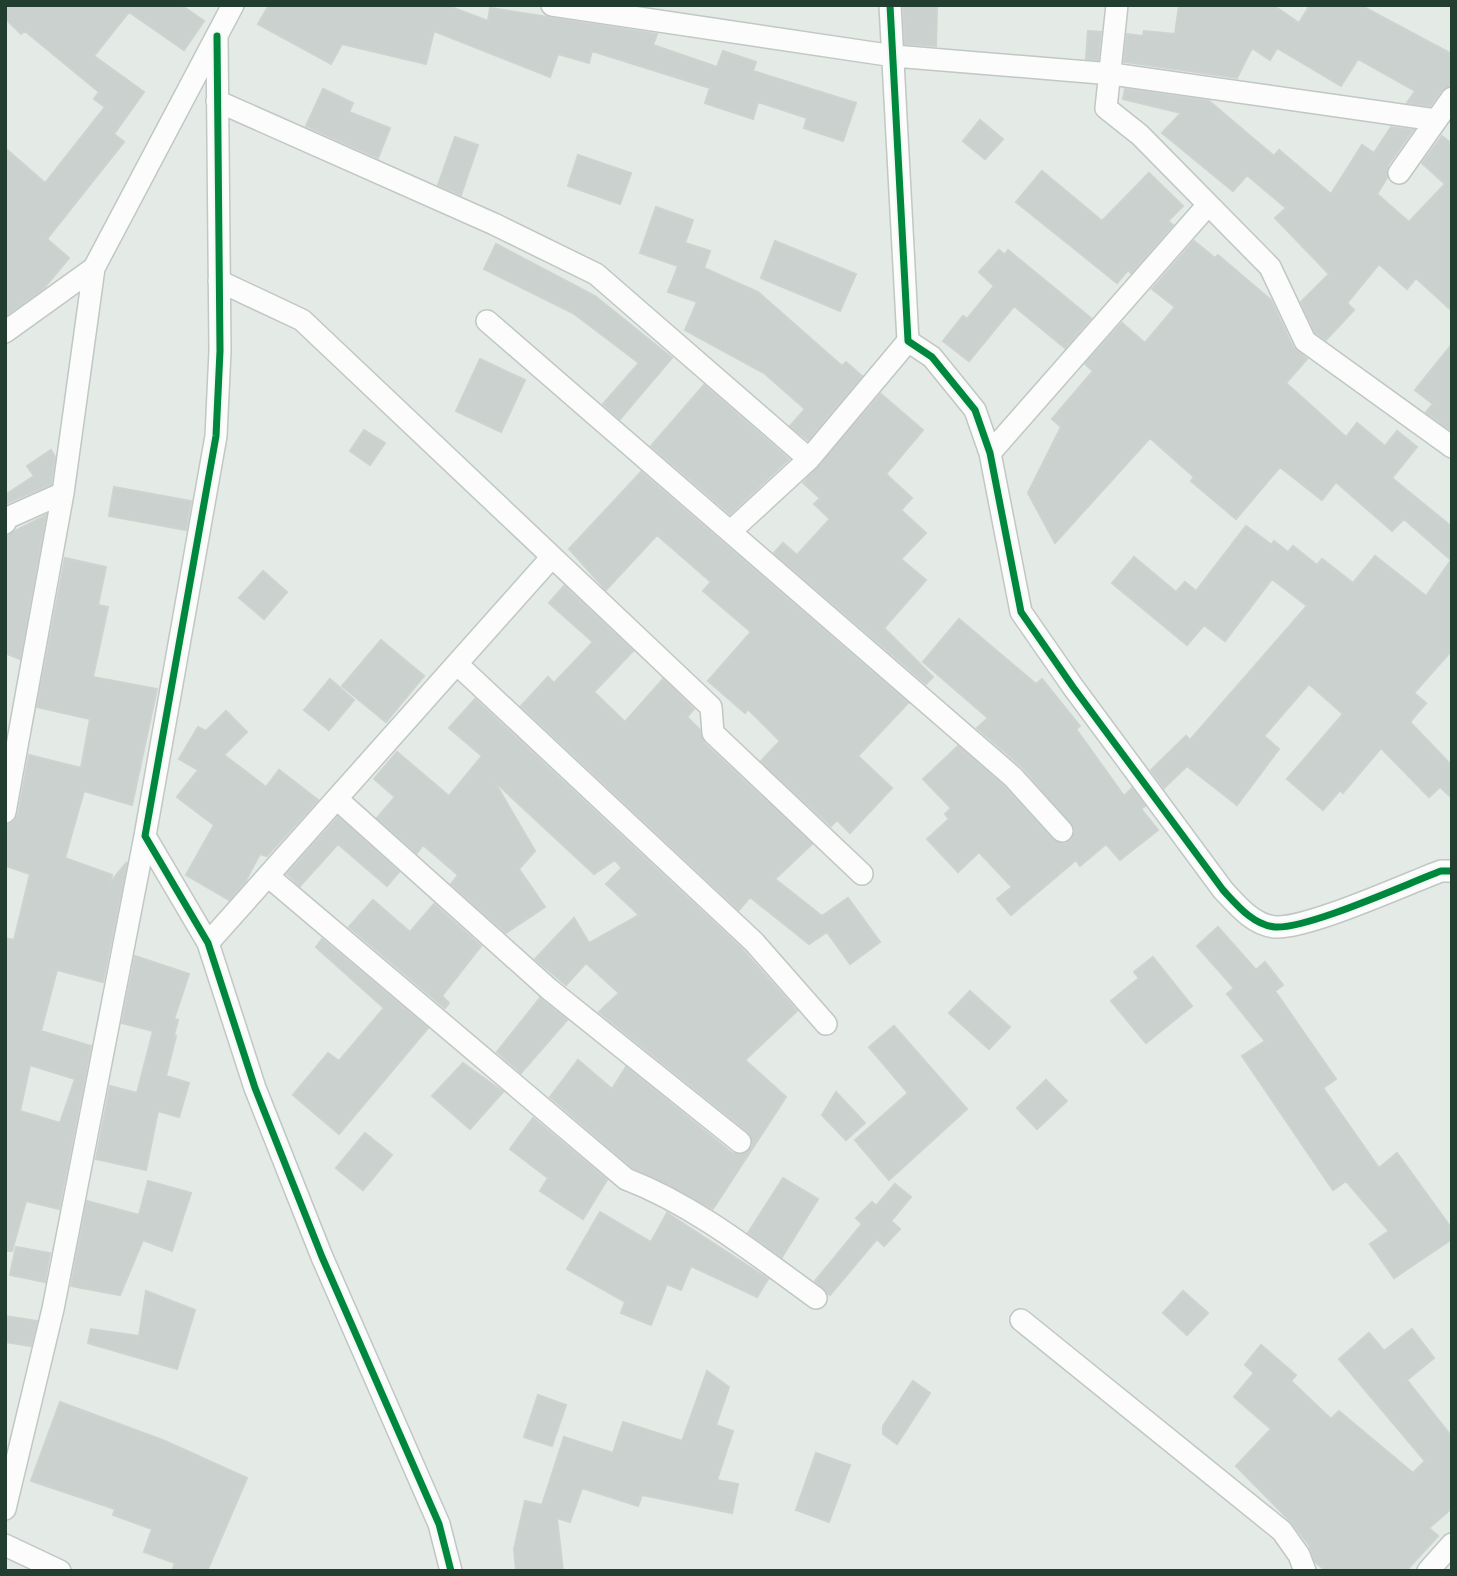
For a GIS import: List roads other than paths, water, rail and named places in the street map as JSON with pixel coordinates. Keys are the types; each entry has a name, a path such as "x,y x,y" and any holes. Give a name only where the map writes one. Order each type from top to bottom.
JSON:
{"street":[{"path":"5,812 63,493 94,268 233,5"},
{"path":"552,5 894,56 1112,74 1436,120"},
{"path":"731,531 809,459 908,341 890,5"},
{"path":"1117,5 1112,74 1106,108 1140,135 1270,267 1305,341 1452,447"},
{"path":"5,1509 53,1309 145,836 216,436 219,281 217,36"},
{"path":"1399,173 1452,98"},
{"path":"217,101 596,274 809,459"},
{"path":"990,453 1207,206"},
{"path":"5,332 94,268"},
{"path":"219,281 302,320 711,707 713,733 862,874"},
{"path":"487,321 1013,777 1062,831"},
{"path":"908,341 932,357 975,410 990,453 1021,612 1088,709 1215,879 1245,914 1275,927 1312,919 1441,871 1452,871"},
{"path":"5,523 8,518 63,493"},
{"path":"208,943 551,558"},
{"path":"457,664 754,942 826,1024"},
{"path":"337,799 549,989 740,1142"},
{"path":"145,836 208,943 255,1088 322,1257 439,1524 451,1571"},
{"path":"268,876 626,1179 663,1193 718,1227 816,1298"},
{"path":"1021,1320 1282,1531 1299,1555 1305,1571"},
{"path":"1428,1571 1452,1544"},
{"path":"5,1545 60,1571"}]}
